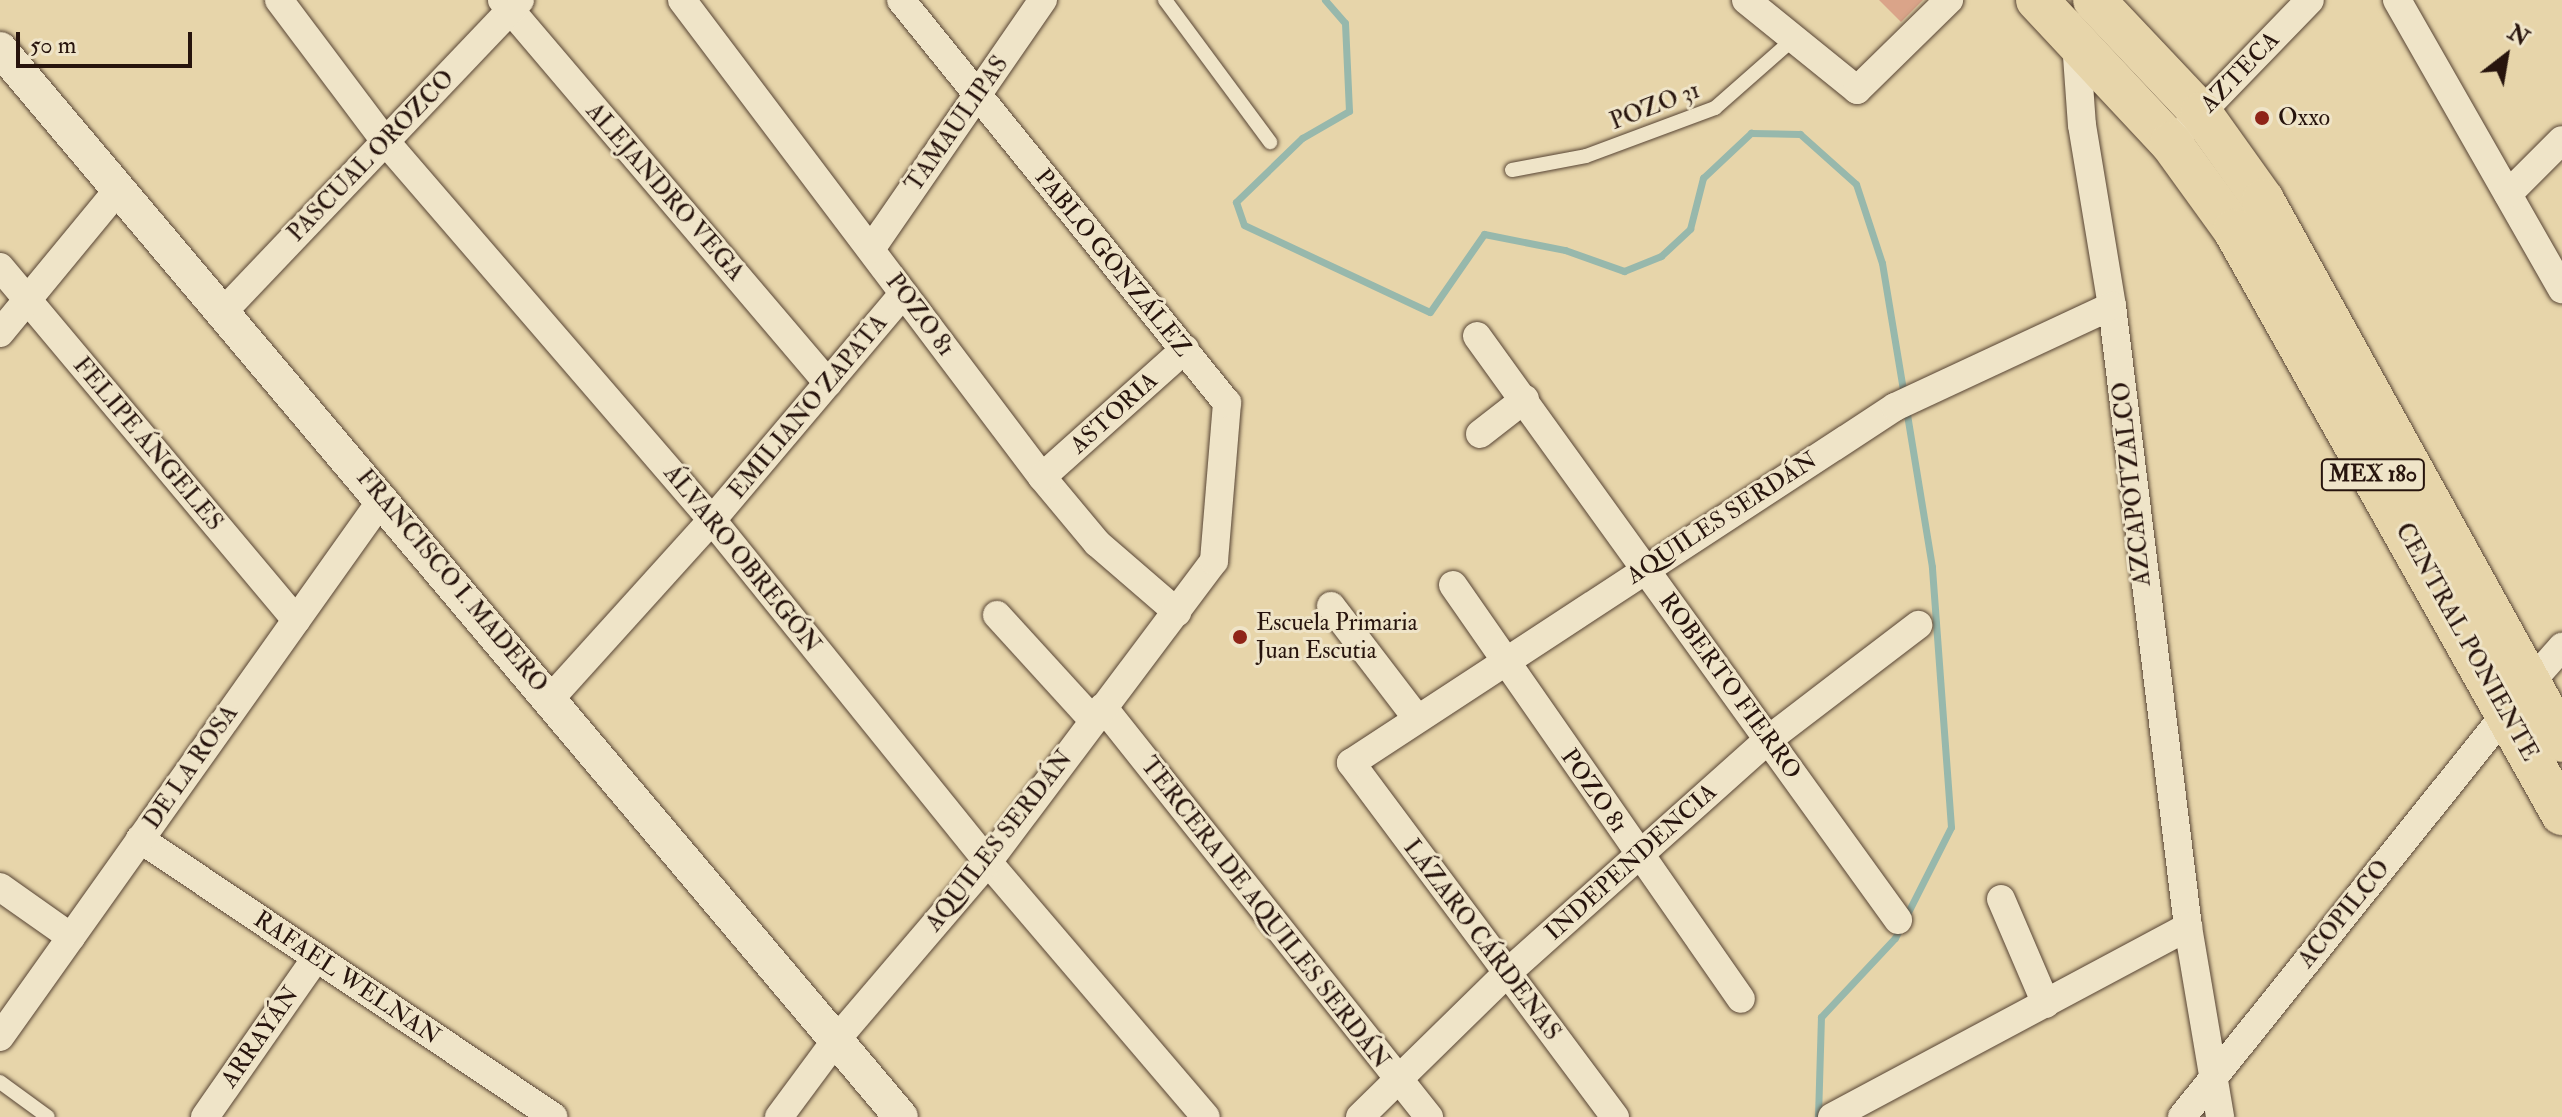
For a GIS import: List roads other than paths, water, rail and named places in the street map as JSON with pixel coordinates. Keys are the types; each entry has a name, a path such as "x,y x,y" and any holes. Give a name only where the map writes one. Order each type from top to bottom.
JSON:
{"main road":[{"name":"MEX 180","path":"2037,0 2171,143"},
{"name":"MEX 180","path":"2094,0 2201,113"},
{"name":"CENTRAL PONIENTE","path":"2201,113 2263,200 2519,697 2562,814"},
{"name":"CENTRAL PONIENTE","path":"2171,143 2234,230 2519,697 2562,741"}],"street":[{"name":"ÁLVARO OBREGÓN","path":"279,0 385,141 712,520 988,862 1206,1117"},
{"name":"POZO 81","path":"682,0 1042,477 1097,543 1177,612"},
{"name":"PABLO GONZÁLEZ","path":"901,0 975,96 1227,403 1214,561"},
{"name":"TAMAULIPAS","path":"871,249 1043,0"},
{"path":"1746,0 1857,90 1949,0"},
{"name":"AZTECA","path":"2171,143 2310,0"},
{"path":"2397,0 2562,289"},
{"name":"PASCUAL OROZCO","path":"222,313 510,3"},
{"name":"ALEJANDRO VEGA","path":"510,3 828,383"},
{"name":"AZCAPOTZALCO","path":"2076,42 2082,125 2112,306 2188,927 2220,1117"},
{"name":"FRANCISCO I. MADERO","path":"0,49 117,191 383,498 901,1117"},
{"path":"2508,194 2562,140"},
{"path":"0,333 117,191"},
{"name":"FELIPE ÁNGELES","path":"0,267 296,620"},
{"name":"EMILIANO ZAPATA","path":"551,698 712,520 903,294"},
{"name":"AQUILES SERDÁN","path":"1351,763 1416,717 1895,407 2112,306"},
{"name":"ROBERTO FIERRO","path":"1477,336 1898,920"},
{"name":"ASTORIA","path":"1042,477 1185,349"},
{"path":"1480,434 1525,399"},
{"name":"DE LA ROSA","path":"0,1037 383,498"},
{"name":"AQUILES SERDÁN","path":"779,1117 836,1040 988,862 1214,561"},
{"name":"POZO 81","path":"1453,585 1741,999"},
{"path":"1331,606 1416,717"},
{"name":"TERCERA DE AQUILES SERDÁN","path":"997,615 1098,713 1429,1117"},
{"name":"INDEPENDENCIA","path":"1360,1117 1506,974 1769,739 1918,625"},
{"name":"ACOPILCO","path":"2182,1117 2562,647"},
{"name":"LÁZARO CÁRDENAS","path":"1351,763 1615,1117"},
{"name":"RAFAEL WELNAN","path":"140,839 553,1117"},
{"path":"0,887 71,937"},
{"path":"2001,899 2046,1004"},
{"path":"1832,1117 2188,927"},
{"name":"ARRAYÁN","path":"205,1117 316,958"}],"lane":[{"path":"1165,0 1270,142"},
{"name":"POZO 31","path":"1512,170 1586,156 1715,108 1792,40"},
{"path":"0,1082 48,1117"}],"waterway":[{"path":"1325,0 1345,23 1349,111 1302,138 1236,202 1244,225 1430,312 1484,234 1565,250 1624,271 1661,256 1690,229 1703,178 1751,133 1800,134 1856,184 1882,263 1904,396"},
{"path":"1818,1117 1821,1017 1895,938 1951,827 1932,567 1906,408"}],"place":[{"name":"Oxxo","path":"2262,118"},
{"name":"Escuela Primaria Juan Escutia","path":"1240,637"}]}
